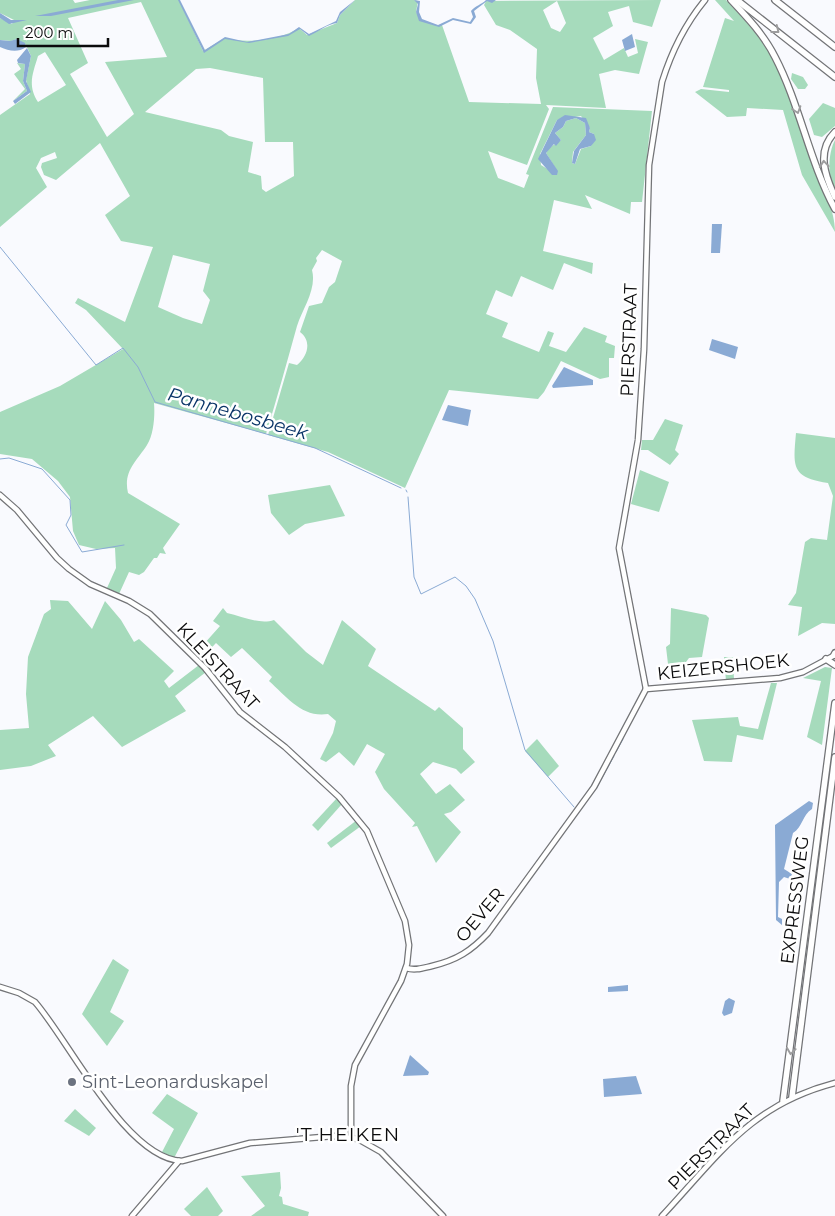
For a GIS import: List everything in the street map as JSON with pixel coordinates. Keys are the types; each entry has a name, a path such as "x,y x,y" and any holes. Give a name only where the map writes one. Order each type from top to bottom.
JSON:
{"highway":[{"path":"730,0 758,29 775,56 788,86 820,179 835,209"},
{"path":"737,0 835,76"},
{"path":"775,0 835,48"},
{"path":"835,132 826,144 823,157 825,172 835,197"},
{"path":"832,656 835,665"},
{"name":"EXPRESSWEG","path":"783,1101 835,703"},
{"name":"EXPRESSWEG","path":"792,1097 835,757"}],"street":[{"name":"PIERSTRAAT","path":"646,689 619,548 638,440 644,349 649,165 662,82 666,68 695,12 705,0"},
{"name":"KLEISTRAAT","path":"0,495 17,510 69,570 90,584 134,604 150,614 205,668 240,712 285,747 354,812 371,838 405,921 409,945 406,968"},
{"name":"KEIZERSHOEK","path":"646,689 774,679 802,672 832,656"},
{"name":"OEVER","path":"406,968 416,970 451,961 475,947 488,933 594,787 646,689"},
{"path":"351,1137 351,1086 355,1065 406,968"},
{"path":"0,987 19,993 35,1002 124,1126 147,1146 179,1161"},
{"name":"PIERSTRAAT","path":"662,1216 736,1136 783,1101 835,1083"},
{"path":"132,1216 179,1161 250,1143 334,1136 351,1137 369,1143 381,1152 443,1216"}],"green space":[{"path":"0,0 73,0 75,3 90,0 179,0 203,51 225,38 243,41 263,40 299,28 307,35 337,23 340,15 355,0 414,0 418,1 416,12 421,20 434,25 442,25 469,102 541,104 536,78 537,49 510,30 496,25 484,5 486,1 661,0 652,27 633,22 629,6 608,12 613,26 593,38 604,60 624,48 628,57 638,53 635,39 648,42 639,74 615,70 599,74 606,108 546,105 549,109 527,165 488,151 498,178 524,188 529,175 526,174 553,107 652,111 642,202 631,202 630,214 585,195 592,209 554,200 543,251 593,263 592,274 564,263 553,290 521,276 512,297 496,290 486,314 508,323 502,337 539,352 548,331 554,333 549,346 566,352 584,327 607,336 605,342 615,346 614,358 609,358 609,377 600,379 561,361 544,392 538,399 449,390 405,488 328,452 268,435 289,363 297,365 306,353 306,340 300,332 309,306 322,303 329,287 335,282 342,261 322,250 316,258 317,261 312,270 313,284 297,326 266,434 154,403 153,430 147,445 129,473 127,479 128,493 180,524 163,548 166,554 160,553 144,572 139,575 129,572 119,594 107,588 116,568 115,548 96,549 79,545 73,531 70,497 58,481 32,459 0,454 0,412 60,386 123,349 86,310 75,303 78,298 125,322 153,247 121,241 105,215 130,196 100,143 56,180 44,175 41,167 42,163 57,158 55,152 41,158 36,168 47,187 0,227 0,115 30,94 26,80 31,56 26,45 17,39 11,41 0,40 0,18 12,24 14,20 0,13","holes":["557,1 566,23 560,32 551,28 543,10","141,2 167,57 105,62 134,114 107,137 70,74 88,63 68,18","45,52 66,85 38,102 33,90 33,74 38,56","210,68 263,78 265,142 293,142 294,176 266,192 262,189 261,176 248,172 253,142 229,136 221,130 145,112 196,69","581,116 590,128 589,132 594,134 591,146 581,149 575,164 572,163 573,152 586,135 585,123 576,118 566,121 563,127 555,133 561,140 549,148 546,153 556,169 557,175 541,165 540,154 557,120","173,255 210,264 203,291 210,300 202,324 158,307"]},
{"path":"715,0 726,0 758,36 774,60 786,87 815,171 831,208 835,232 802,175 783,110 747,108 746,116 727,117 695,92 701,89 729,92 729,90 703,87 725,18 734,21"},
{"path":"17,63 25,64 23,81 27,91 13,101 25,89 14,74 21,69"},
{"path":"792,73 803,77 808,85 805,89 798,89 791,79"},
{"path":"823,103 835,108 835,126 822,137 814,135 809,119"},
{"path":"835,140 835,190 832,185 829,165"},
{"path":"665,419 683,425 675,450 679,454 670,465 648,450 641,450 642,440 653,440"},
{"path":"796,433 835,438 835,624 822,623 798,636 802,607 788,605 796,593 805,542 811,538 827,540 833,496 828,483 807,477 797,469 795,462"},
{"path":"640,470 669,482 659,512 631,504"},
{"path":"330,485 345,516 305,524 289,535 271,513 268,495"},
{"path":"50,600 68,601 92,629 105,601 121,620 134,642 139,639 174,671 164,681 169,688 199,665 206,672 175,696 186,711 122,747 93,716 48,745 56,756 31,766 0,770 0,730 29,728 26,694 28,657 44,614 51,609"},
{"path":"223,608 227,613 250,620 274,620 306,652 323,665 342,620 376,649 368,666 435,711 439,707 463,728 463,749 475,762 461,774 456,769 433,762 420,774 436,794 450,784 465,800 451,812 444,814 461,832 436,863 417,826 412,827 415,823 384,789 375,772 385,754 367,744 354,766 339,752 326,762 320,759 333,733 336,721 328,714 310,713 289,700 269,681 272,677 242,648 231,657 216,643 201,659 195,654 220,626 213,621"},
{"path":"671,608 706,615 709,618 702,657 689,658 686,662 668,664 666,647 670,644"},
{"path":"724,657 733,657 734,680 726,681"},
{"path":"825,667 832,668 822,745 807,737 821,681 803,678"},
{"path":"771,683 777,683 763,740 737,735 732,762 704,761 692,720 738,717 740,726 758,729"},
{"path":"537,739 559,766 548,777 525,751"},
{"path":"337,798 342,804 318,831 312,825"},
{"path":"357,820 361,826 331,848 327,843"},
{"path":"113,959 129,970 110,1012 124,1021 107,1046 82,1014"},
{"path":"167,1094 198,1113 174,1158 162,1152 174,1129 152,1113"},
{"path":"75,1109 96,1128 89,1136 64,1121"},
{"path":"280,1172 281,1188 279,1196 282,1197 283,1204 309,1212 308,1216 251,1216 265,1206 241,1176"},
{"path":"207,1187 223,1211 218,1216 191,1216 184,1209"}],"water":[{"path":"118,0 134,0 51,16 35,16"},
{"path":"178,0 180,0 205,50 225,37 247,42 289,34 299,27 309,34 336,21 340,12 355,0 340,15 337,23 326,26 309,36 300,29 288,36 249,43 225,39 204,53"},
{"path":"414,0 420,1 419,12 422,19 438,25 453,18 470,22 473,17 471,11 473,9 486,0 496,0 492,3 487,1 474,11 476,17 471,24 453,20 439,27 419,21 416,12 418,4"},
{"path":"0,13 11,20 27,20 9,24 0,18"},
{"path":"632,34 635,47 625,51 622,40"},
{"path":"17,39 25,43 26,47 13,51 0,47 0,40 10,41"},
{"path":"27,48 31,56 26,81 31,92 15,104 13,101 27,91 23,81 25,64 18,63 17,60"},
{"path":"565,115 586,118 590,128 589,132 594,134 596,140 591,146 580,149 575,164 572,163 574,151 586,135 585,123 576,118 566,121 563,127 555,133 561,140 556,146 554,144 546,153 558,171 557,175 552,175 538,159 557,120"},
{"path":"712,224 722,224 720,253 711,253"},
{"path":"712,339 738,347 735,359 709,350"},
{"path":"564,367 593,380 593,385 553,388 552,386"},
{"path":"448,405 471,410 468,426 442,420"},
{"path":"809,801 813,803 812,809 806,814 799,828 793,833 784,869 792,874 790,879 784,877 779,882 778,917 782,919 782,925 776,920 775,825"},
{"path":"628,985 628,991 608,992 608,987"},
{"path":"729,998 735,1001 732,1013 724,1016 722,1013 725,1001"},
{"path":"410,1055 429,1072 428,1075 403,1076"},
{"path":"636,1076 642,1094 604,1097 603,1079"}],"waterway":[{"name":"Pannebosbeek","path":"0,247 96,365 123,348 138,367 155,402 315,448 401,488"},
{"path":"0,459 9,458 42,469 70,500 71,515 66,525 82,552 124,545"},
{"name":"Pannebosbeek","path":"408,497 414,577 421,594 455,577 466,586 475,599 493,641 525,750 574,807"},
{"name":"Pannebosbeek","path":"616,752 623,739"},
{"name":"Pannebosbeek","path":"579,811 597,787 614,756"}],"place":[{"name":"Sint-Leonarduskapel","path":"72,1082"}],"district":[{"name":"'T HEIKEN","path":"348,1134"}]}
